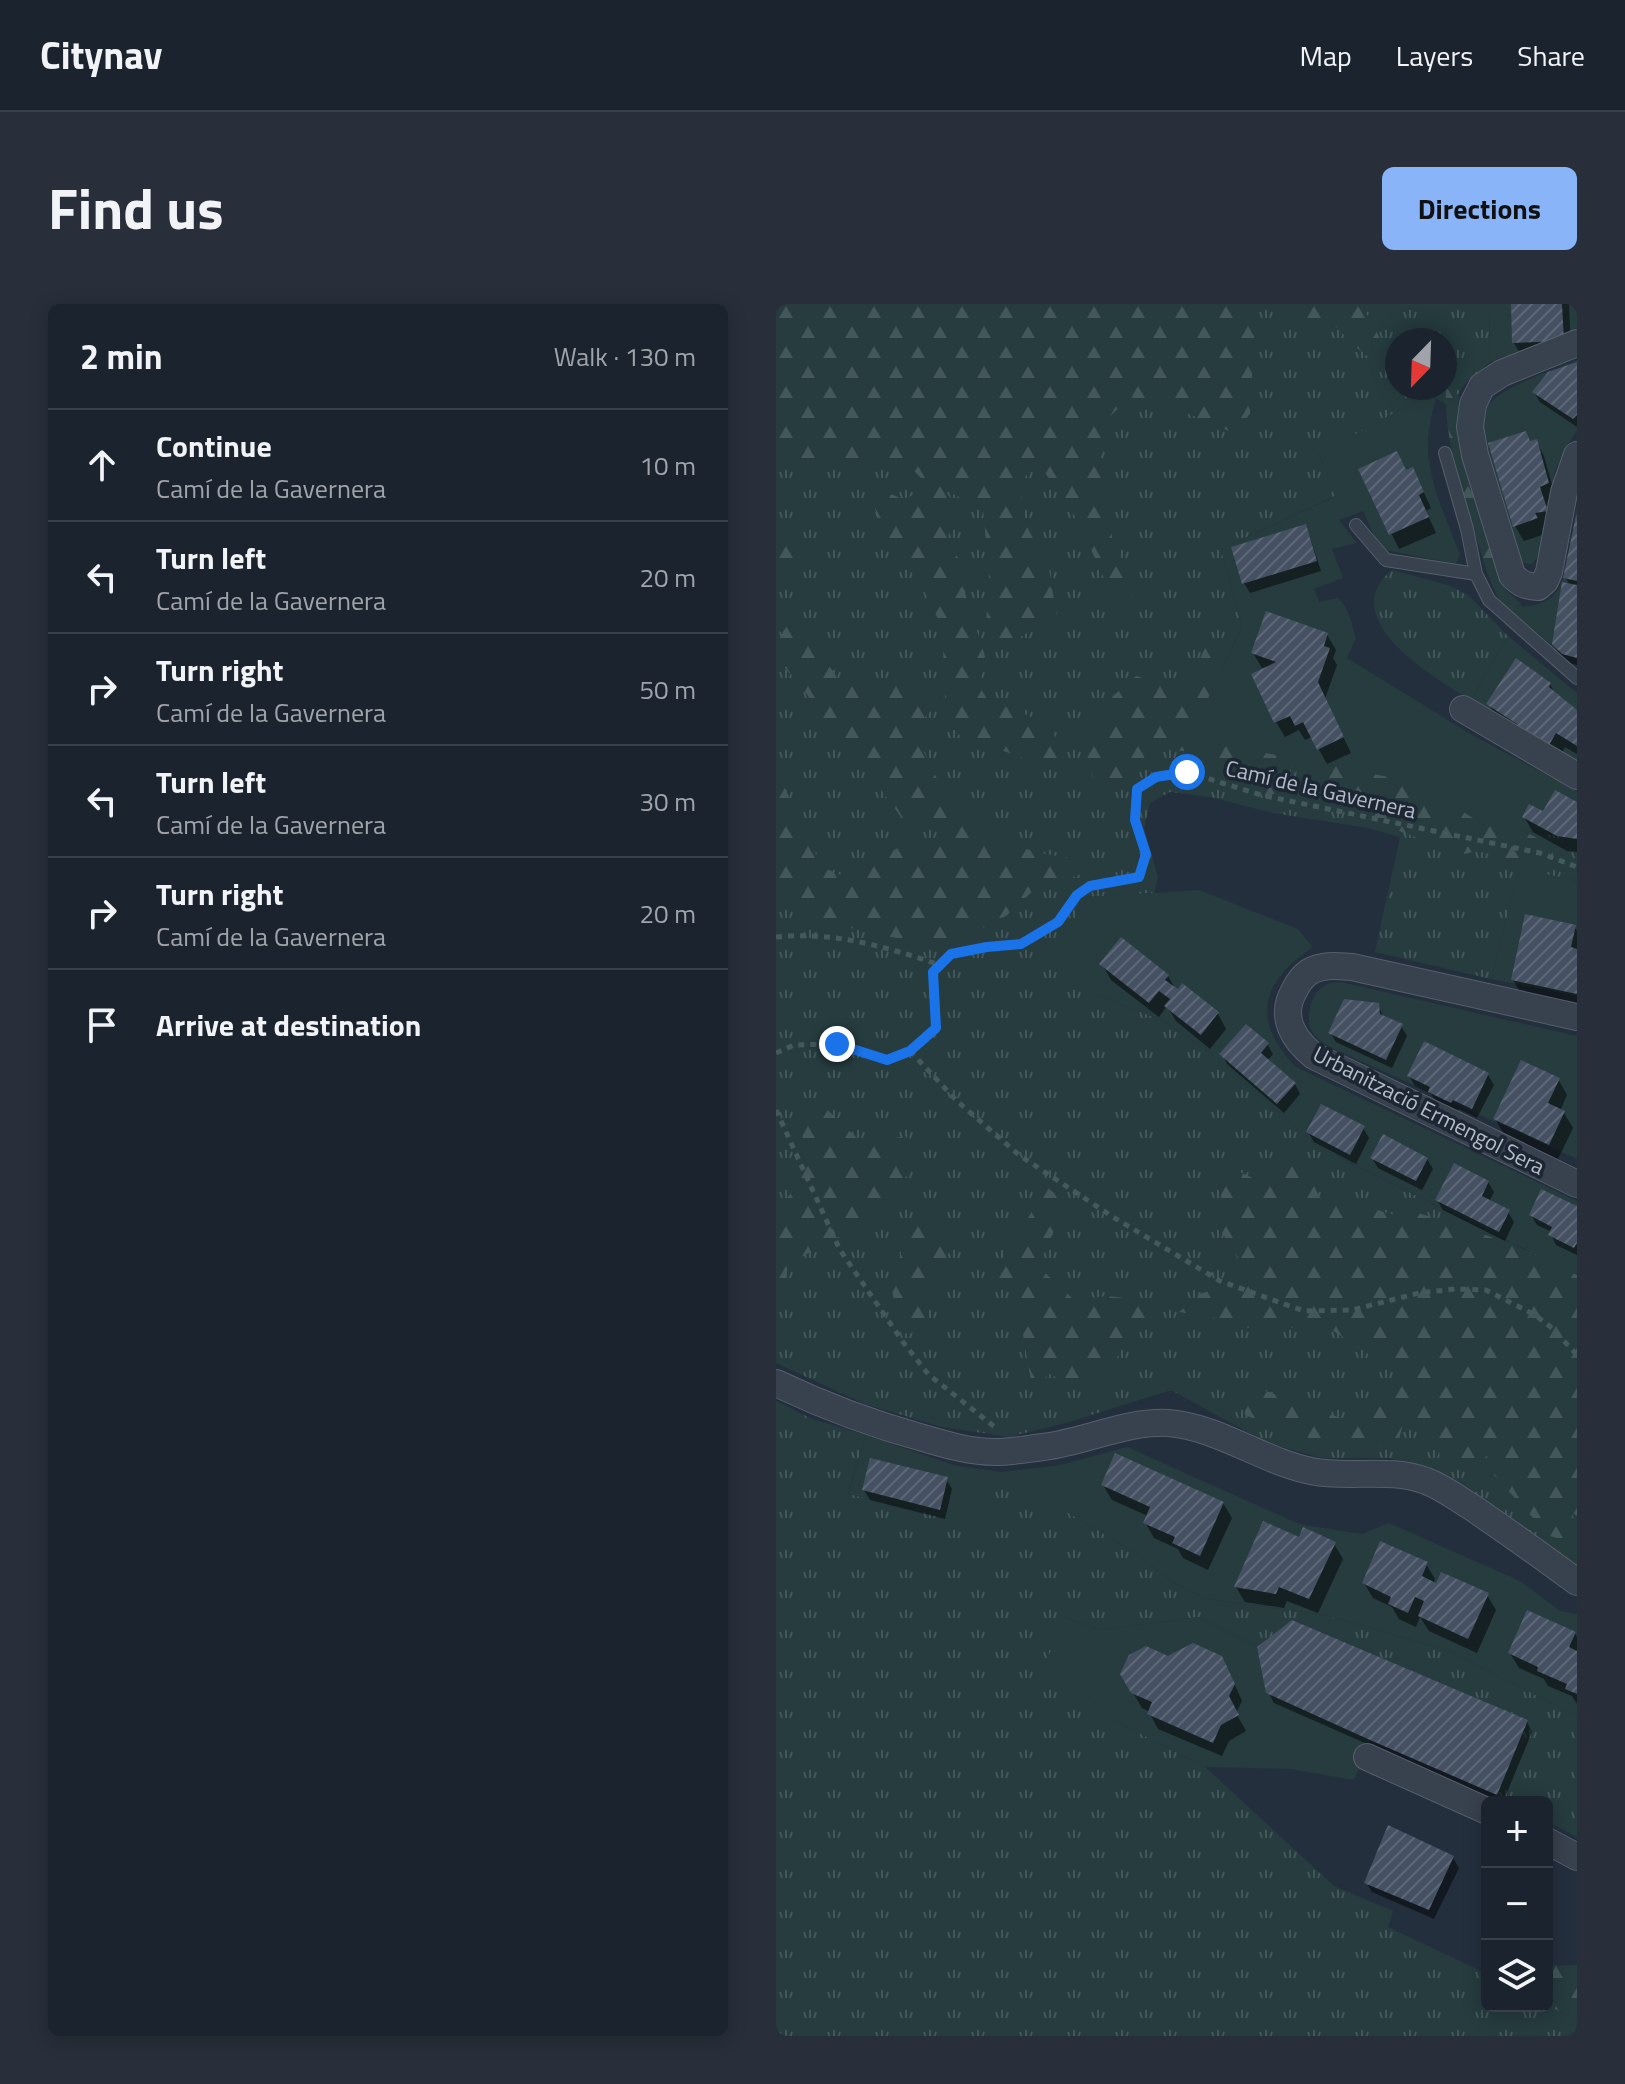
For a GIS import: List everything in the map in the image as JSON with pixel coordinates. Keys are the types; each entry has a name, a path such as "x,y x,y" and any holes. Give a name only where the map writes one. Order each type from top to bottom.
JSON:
{"street":[{"path":"1577,343 1502,373 1482,386 1473,404 1470,427 1475,455 1512,575 1527,586 1538,587 1549,572 1564,492 1577,455"},
{"path":"1463,709 1577,776"},
{"name":"Urbanització Ermengol Sera","path":"1577,1017 1336,965 1308,972 1289,999 1287,1014 1290,1028 1301,1045 1314,1056 1577,1184"},
{"path":"776,1383 866,1421 961,1449 995,1452 1046,1447 1135,1425 1170,1423 1201,1429 1312,1471 1352,1475 1392,1474 1425,1481 1453,1495 1500,1526 1577,1582"},
{"path":"1367,1757 1481,1808"},
{"path":"1553,1844 1577,1857"}],"lane":[{"path":"1445,453 1467,529 1476,574 1489,600 1577,678"},
{"path":"1356,525 1386,560 1476,574"}],"path":[{"name":"Camí de la Gavernera","path":"940,965 951,954 1021,944 1058,922 1077,895 1090,886 1139,877 1146,854 1135,820 1137,789 1156,777 1187,772 1261,795 1540,853 1577,867"},
{"path":"776,937 843,938 940,965 933,972 936,1028 910,1051 887,1060 837,1044 794,1045 776,1053"},
{"path":"910,1051 957,1101 1019,1155 1113,1217 1220,1281 1304,1311 1352,1310 1419,1293 1486,1290 1535,1315 1577,1355"},
{"path":"776,1110 840,1250 903,1342 928,1374 1009,1437 1012,1450"}],"green space":[{"path":"776,304 1489,304 1490,362 1466,382 1457,396 1457,328 1385,328 1385,400 1418,400 1319,455 1337,495 1221,549 1242,627 1189,737 1393,777 1398,773 1483,824 1577,839 1577,881 1519,869 1491,979 1375,952 1400,837 1368,828 1273,813 1210,797 1170,792 1150,803 1144,828 1158,877 1154,894 1087,897 1098,995 1164,1021 1217,1058 1317,1146 1525,1250 1577,1270 1577,1568 1438,1472 1389,1458 1322,1458 1268,1443 1171,1390 1009,1437 942,1427 865,1404 776,1363"},
{"path":"776,304 1262,304 1255,323 1250,414 1231,432 1182,412 1130,397 1105,421 1100,451 1113,544 1137,584 1130,601 1114,600 1078,521 1037,461 1020,484 1026,525 1049,568 1057,619 1033,629 998,651 986,626 989,575 983,508 944,490 956,505 947,541 972,579 965,593 985,656 980,687 987,699 1050,726 1063,754 1057,765 1020,757 957,734 952,705 945,697 942,627 924,591 885,532 875,509 877,488 905,500 926,486 938,487 913,470 776,460"},
{"path":"1306,304 1361,304 1385,348 1385,369 1336,327 1316,331 1297,321"},
{"path":"1489,304 1577,304 1577,328 1490,362"},
{"path":"1577,360 1577,431 1555,471 1539,555 1532,564 1524,563 1482,436 1482,417 1487,407 1508,390"},
{"path":"1457,394 1462,458 1499,573 1508,592 1521,604 1521,615 1509,614 1484,562 1454,461 1446,400 1457,400"},
{"path":"1418,400 1436,400 1428,441 1431,474 1460,554 1456,564 1380,549 1363,511 1339,520 1357,543 1332,549 1343,578 1314,589 1319,602 1338,598 1347,611 1356,638 1347,658 1474,736 1577,791 1577,839 1483,824 1399,773 1394,778 1189,738 1242,627 1221,549 1336,496 1319,454"},
{"path":"1439,400 1454,400 1450,407"},
{"path":"1577,507 1577,658 1562,654 1506,607 1534,605 1555,594 1566,566"},
{"path":"776,519 807,548 779,568 776,567"},
{"path":"1392,570 1451,586 1469,596 1508,636 1471,700 1415,662 1382,627 1374,608 1377,589"},
{"path":"795,617 839,680 877,679 909,686 931,702 945,697 918,724 918,740 941,787 987,834 1035,852 1090,860 1082,874 1034,890 1006,916 946,947 864,932 798,911 776,892 776,769 822,867 843,876 902,846 932,843 938,831 901,817 862,764 830,729 804,690 776,658 777,646 784,631"},
{"path":"1508,636 1577,693 1577,763 1471,700"},
{"path":"1211,637 1233,646 1184,751 1151,753 1140,762 1121,789 1094,779 1078,739 1104,724 1112,697 1136,676 1163,684 1173,706 1184,699"},
{"path":"1212,742 1393,777 1398,773 1509,816 1522,830 1552,846 1554,865 1528,863 1477,851 1464,854 1379,824 1361,798 1342,784 1319,774 1263,759 1279,794 1257,794 1230,778 1209,754"},
{"path":"1519,868 1577,881 1577,996 1491,979"},
{"path":"1199,890 1298,929 1313,947 1277,980 1267,1006 1271,1031 1296,1067 1577,1201 1577,1275 1317,1146 1217,1058 1164,1021 1098,995 1049,966 1087,897"},
{"path":"1341,982 1577,1036 1577,1159 1320,1040 1310,1026 1312,1001 1321,988"},
{"path":"819,1102 863,1144 906,1136 909,1173 859,1226 788,1264 783,1299 776,1315 776,1193 782,1206 798,1182 804,1122"},
{"path":"1281,1160 1304,1162 1319,1197 1350,1209 1363,1206 1402,1217 1415,1212 1525,1250 1577,1275 1577,1516 1573,1513 1576,1543 1542,1534 1533,1518 1494,1475 1499,1449 1463,1470 1440,1459 1437,1431 1404,1420 1397,1447 1354,1446 1293,1435 1245,1415 1244,1396 1258,1388 1357,1424 1387,1401 1408,1367 1373,1357 1332,1330 1300,1327 1255,1330 1216,1318 1179,1312 1200,1294 1250,1276 1219,1228 1223,1164 1257,1180"},
{"path":"1039,1181 1067,1203 1038,1266 1074,1300 1107,1296 1152,1301 1153,1318 1124,1343 1106,1380 1079,1389 1050,1374 1032,1387 1022,1329 1009,1286 995,1279 1007,1250 1031,1213"},
{"path":"916,1221 938,1223 954,1242 931,1289 925,1331 902,1334 892,1291 902,1248"},
{"path":"776,1401 812,1419 866,1435 848,1493 1001,1472 1136,1553 1172,1582 1207,1599 1326,1615 1449,1651 1577,1716 1577,1837 1553,1824 1553,1796 1497,1795 1528,1720 1293,1620 1257,1647 1199,1617 1100,1630 1064,1617 1116,1721 1205,1767 1334,1886 1393,1911 1388,1927 1481,1971 1481,2012 1553,2012 1553,2008 1577,2020 1577,2036 776,2036"},
{"path":"866,1435 953,1465 1001,1472 1060,1465 1127,1447 1299,1524 1362,1534 1389,1523 1520,1581 1560,1611 1577,1614 1577,1716 1449,1651 1326,1615 1207,1599 1172,1582 1136,1553 1001,1473 984,1527 848,1494"},
{"path":"1064,1617 1100,1630 1199,1617 1257,1647 1267,1693 1370,1740 1354,1780 1290,1769 1205,1767 1116,1721 1047,1660"},
{"path":"1577,1965 1577,2020 1553,2008 1553,1966"}],"building":[{"path":"1511,304 1562,304 1564,341 1512,343"},
{"path":"1577,362 1577,415 1573,419 1532,392 1548,372"},
{"path":"1526,431 1530,441 1537,439 1549,483 1540,487 1548,511 1535,513 1538,518 1513,527 1488,443"},
{"path":"1397,451 1406,470 1413,467 1424,492 1419,495 1429,517 1389,535 1358,469"},
{"path":"1577,515 1577,581 1563,578"},
{"path":"1306,524 1317,561 1242,584 1231,547"},
{"path":"1562,582 1577,585 1577,658 1562,654 1552,644"},
{"path":"1266,611 1328,633 1324,646 1330,648 1318,682 1344,737 1317,750 1303,722 1295,726 1290,716 1274,723 1251,674 1276,662 1251,653"},
{"path":"1516,658 1551,683 1549,687 1577,710 1577,746 1556,733 1549,745 1525,737 1517,724 1486,704"},
{"path":"1555,790 1577,802 1577,839 1557,836 1522,817 1529,804 1543,811"},
{"path":"1525,914 1576,925 1571,947 1577,949 1577,994 1511,980"},
{"path":"1121,937 1169,975 1165,980 1178,989 1182,983 1219,1012 1201,1035 1164,1006 1170,999 1159,991 1149,1003 1099,964"},
{"path":"1344,999 1379,1003 1380,1014 1403,1024 1386,1060 1328,1033"},
{"path":"1246,1024 1269,1043 1261,1053 1296,1083 1277,1104 1219,1054"},
{"path":"1424,1041 1489,1073 1472,1109 1428,1092 1430,1087 1407,1076"},
{"path":"1521,1060 1560,1078 1548,1103 1565,1111 1549,1145 1493,1119"},
{"path":"1321,1104 1365,1126 1350,1155 1306,1132"},
{"path":"1383,1134 1428,1158 1416,1181 1370,1158"},
{"path":"1454,1163 1489,1181 1482,1196 1510,1210 1499,1232 1435,1200"},
{"path":"1541,1189 1577,1206 1577,1243 1574,1248 1548,1235 1552,1227 1529,1215"},
{"path":"1115,1453 1224,1502 1200,1556 1172,1543 1175,1537 1143,1523 1150,1507 1101,1485"},
{"path":"870,1458 948,1477 940,1510 862,1490"},
{"path":"1263,1521 1299,1537 1303,1527 1336,1542 1309,1599 1279,1587 1276,1594 1234,1587"},
{"path":"1380,1541 1428,1562 1422,1576 1436,1583 1441,1572 1489,1593 1468,1639 1418,1616 1424,1601 1415,1597 1408,1613 1388,1604 1391,1597 1362,1583"},
{"path":"1527,1610 1576,1632 1569,1647 1577,1651 1577,1694 1565,1689 1567,1684 1537,1671 1538,1667 1508,1653"},
{"path":"1292,1620 1528,1720 1497,1795 1266,1693 1257,1647"},
{"path":"1193,1643 1222,1656 1235,1684 1229,1696 1239,1715 1221,1725 1213,1743 1147,1714 1152,1702 1131,1693 1120,1674 1129,1655 1146,1646 1168,1656"},
{"path":"1388,1825 1454,1856 1429,1910 1364,1883"}],"route":[{"path":"837,1044 887,1060 910,1051 936,1028 933,972 951,954 1021,944 1058,922 1077,895 1090,886 1139,877 1146,854 1135,820 1137,789 1156,777 1187,772"}]}
